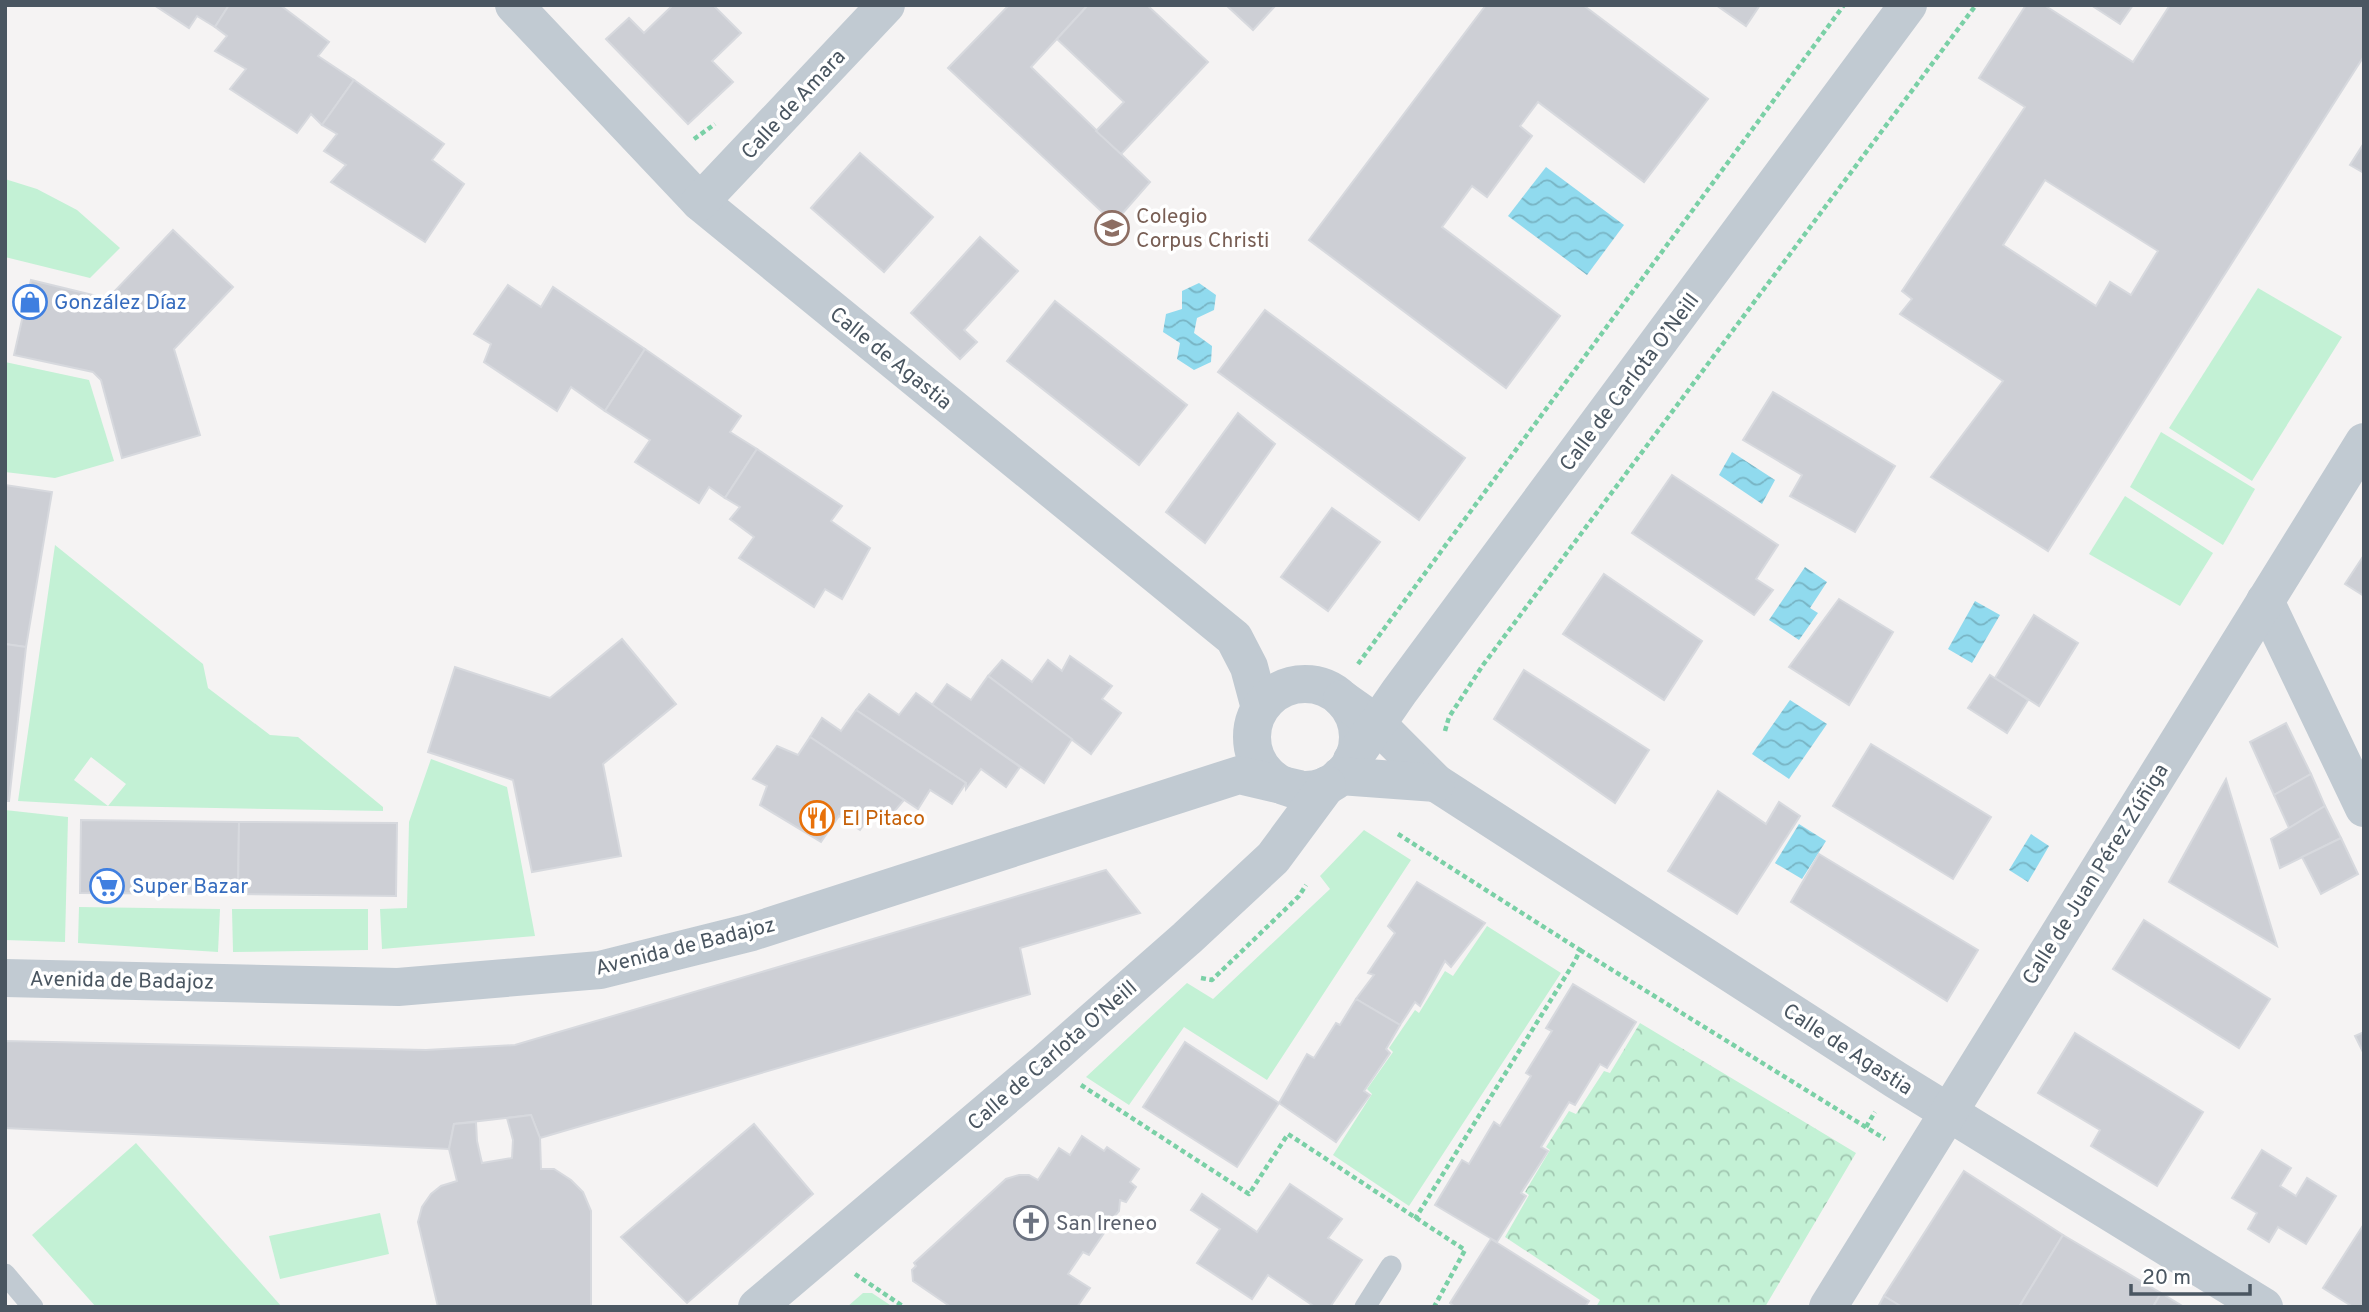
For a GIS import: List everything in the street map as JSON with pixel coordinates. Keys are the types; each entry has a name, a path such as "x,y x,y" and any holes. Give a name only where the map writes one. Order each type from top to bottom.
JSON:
{"street":[{"name":"Calle de Agastia","path":"514,5 700,202 1234,638 1249,667 1260,708"},
{"name":"Calle de Amara","path":"700,202 886,5"},
{"name":"Calle de Carlota O’Neill","path":"757,1307 1046,1062 1273,858 1329,777 1376,723 1909,5"},
{"name":"Calle de Juan Pérez Zúñiga","path":"1828,1307 2364,442"},
{"path":"2265,601 2364,808"},
{"path":"1299,684 1315,684 1342,699 1352,712 1357,727 1357,744 1329,777 1284,785 1260,766 1246,763 1254,721 1260,708 1277,692 1299,684"},
{"name":"Calle de Agastia","path":"1342,699 1376,723 1436,783 1948,1112 2264,1307"},
{"name":"Avenida de Badajoz","path":"5,978 398,987 600,970 752,932 1246,763"},
{"name":"Calle de Agastia","path":"1329,777 1436,783"}],"lane":[{"path":"1365,1307 1391,1266"},
{"path":"5,1274 33,1307"}],"path":[{"path":"1357,665 1844,5"},
{"path":"1445,731 1449,717 1483,665 1976,5"},
{"path":"1398,834 1919,1161"},
{"path":"1415,1219 1580,950"},
{"path":"1046,1062 1249,1194 1288,1134 1465,1250 1434,1307"},
{"path":"822,1252 904,1307"}],"green space":[{"path":"5,179 37,189 77,210 120,248 90,278 5,257"},
{"path":"2258,288 2342,337 2252,481 2169,428"},
{"path":"5,362 89,380 114,461 55,478 5,472"},
{"path":"2161,432 2255,489 2223,545 2130,487"},
{"path":"2125,496 2213,553 2180,606 2089,554"},
{"path":"55,545 203,664 208,688 270,735 298,737 383,807 383,811 108,806 18,801","holes":["91,757 126,784 108,806 74,780"]},
{"path":"431,759 507,787 535,936 382,949 380,909 407,908 409,822"},
{"path":"5,810 68,817 65,942 5,940"},
{"path":"1364,830 1411,860 1267,1080 1184,1027 1129,1105 1086,1077 1187,983 1213,999 1330,889 1320,876"},
{"path":"79,907 220,909 218,952 78,943"},
{"path":"232,909 368,909 368,950 233,952"},
{"path":"1487,926 1561,973 1409,1206 1333,1155 1372,1094 1367,1089 1393,1052 1389,1048 1415,1010 1419,1013 1445,971 1453,976"},
{"path":"1640,1023 1856,1153 1765,1307 1596,1307 1600,1300 1505,1237 1529,1195 1525,1192 1550,1150 1546,1147 1569,1111 1576,1114 1604,1071 1610,1073"},
{"path":"136,1143 282,1307 96,1307 32,1235"},
{"path":"380,1213 389,1254 280,1279 269,1236"},
{"path":"863,1293 872,1293 893,1307 847,1307"}],"water":[{"path":"1546,167 1624,225 1587,275 1508,216"},
{"path":"1199,283 1216,295 1214,310 1197,318 1194,333 1212,346 1211,362 1194,370 1177,359 1180,343 1163,332 1166,314 1182,309 1182,291"},
{"path":"1732,452 1775,480 1762,504 1719,475"},
{"path":"1805,567 1827,582 1810,608 1818,613 1799,640 1769,620"},
{"path":"1975,601 2000,615 1972,663 1948,649"},
{"path":"1790,700 1827,724 1789,779 1752,754"},
{"path":"1799,824 1826,841 1802,879 1775,863"},
{"path":"2031,834 2049,846 2028,882 2009,870"}],"building":[{"path":"154,5 229,5 215,27 197,16 189,28"},
{"path":"229,5 280,5 329,42 318,56 354,80 322,125 311,114 297,133 230,89 246,69 215,51 227,36 215,27"},
{"path":"673,5 713,5 741,33 712,61 733,82 688,124 606,39 629,18 644,33"},
{"path":"1009,5 1088,5 1031,67 1150,182 1114,223 948,68"},
{"path":"1088,5 1147,5 1208,62 1121,154 1096,131 1124,102 1057,39"},
{"path":"1226,5 1276,5 1253,30"},
{"path":"1486,5 1583,5 1708,99 1644,182 1538,102 1520,126 1532,136 1487,197 1472,186 1442,227 1560,316 1506,388 1309,240"},
{"path":"1716,5 1760,5 1746,26"},
{"path":"2026,5 2044,5 2133,62 2170,5 2364,5 2364,56 2048,551 1931,477 2003,381 1900,314 1912,299 1902,291 2025,107 1979,78","holes":["2045,180 2158,251 2131,295 2110,282 2096,306 2003,245"]},
{"path":"2091,5 2133,5 2120,24"},
{"path":"354,80 444,144 432,160 464,184 425,242 331,182 346,165 324,151 337,134 322,125"},
{"path":"2364,143 2364,173 2350,165"},
{"path":"860,153 933,217 884,272 811,208"},
{"path":"173,230 233,287 174,349 200,435 122,458 101,380 93,372 14,355 31,280 101,297 113,293"},
{"path":"980,237 1018,271 964,330 977,342 960,359 911,313"},
{"path":"508,285 541,307 553,287 645,349 605,411 571,387 557,411 484,362 491,344 474,334"},
{"path":"1055,301 1187,405 1139,465 1007,361"},
{"path":"1265,310 1465,458 1419,520 1218,372"},
{"path":"645,349 741,416 730,432 757,449 725,498 709,487 699,503 635,462 650,440 605,411"},
{"path":"1773,392 1895,466 1855,532 1790,496 1802,475 1743,440"},
{"path":"1238,413 1275,444 1205,543 1166,512"},
{"path":"757,449 842,506 831,521 870,548 842,599 825,589 814,607 739,558 754,537 730,519 740,507 725,498"},
{"path":"1672,475 1778,545 1756,579 1773,590 1754,615 1632,533"},
{"path":"5,485 52,492 26,647 5,644"},
{"path":"1332,508 1380,542 1328,611 1281,577"},
{"path":"2364,555 2364,596 2345,584"},
{"path":"1604,574 1702,641 1664,700 1563,634"},
{"path":"1839,599 1893,632 1849,705 1789,667"},
{"path":"2034,615 2078,643 2039,706 1995,678"},
{"path":"622,639 676,704 603,764 621,856 532,872 513,780 428,752 455,667 550,698"},
{"path":"5,644 26,647 9,801 5,801"},
{"path":"1070,656 1112,686 1102,699 1121,713 1091,754 988,676 1002,660 1032,682 1048,660 1062,671"},
{"path":"1524,670 1649,750 1615,803 1494,719"},
{"path":"1990,675 2028,700 2007,733 1968,708"},
{"path":"988,676 1072,739 1044,783 932,705 947,684 971,700"},
{"path":"916,693 1020,767 1006,787 981,769 966,789 966,783 856,710 869,694 899,715"},
{"path":"856,710 966,783 952,804 930,790 918,809 810,737 822,718 841,731"},
{"path":"2286,723 2311,774 2274,795 2250,742"},
{"path":"810,737 904,800 887,820 874,810 860,830 839,816 821,842 760,805 767,786 753,779 777,746 798,755"},
{"path":"1871,744 1991,817 1953,879 1833,806"},
{"path":"2311,774 2325,806 2289,828 2274,795"},
{"path":"2226,779 2277,946 2169,882"},
{"path":"1718,791 1766,824 1779,802 1800,816 1737,914 1668,871"},
{"path":"2325,806 2341,838 2280,868 2271,839"},
{"path":"81,820 239,822 238,894 80,893"},
{"path":"239,822 397,823 396,896 238,894"},
{"path":"2341,838 2358,874 2321,894 2302,857"},
{"path":"1819,854 1978,950 1947,1001 1791,902"},
{"path":"1106,870 1140,913 1020,948 1030,994 540,1138 531,1115 454,1124 449,1149 5,1128 5,1041 426,1050 515,1045"},
{"path":"1417,882 1485,923 1451,967 1445,961 1420,1006 1415,1002 1400,1025 1356,999 1374,975 1368,973 1395,933 1388,926"},
{"path":"2144,920 2270,999 2239,1048 2113,969"},
{"path":"1573,984 1636,1022 1607,1068 1600,1064 1575,1105 1569,1102 1541,1147 1548,1151 1521,1193 1526,1196 1497,1242 1435,1205 1462,1160 1469,1164 1494,1122 1500,1126 1531,1076 1526,1073 1552,1031 1546,1028"},
{"path":"1356,999 1400,1025 1386,1049 1390,1053 1364,1091 1370,1095 1336,1142 1279,1103 1307,1054 1314,1058 1336,1023 1340,1025"},
{"path":"2364,1032 2364,1054 2355,1036"},
{"path":"2075,1033 2203,1112 2157,1186 2091,1146 2100,1130 2038,1093"},
{"path":"1185,1042 1279,1103 1237,1167 1143,1107"},
{"path":"531,1115 540,1138 541,1169 554,1169 571,1180 583,1192 591,1211 591,1307 438,1307 418,1222 422,1207 431,1194 441,1186 457,1181 449,1149 454,1124 476,1122 482,1163 512,1158 513,1140 507,1118"},
{"path":"754,1124 813,1194 687,1303 621,1237"},
{"name":"San Ireneo","path":"1082,1136 1104,1151 1107,1147 1139,1169 1130,1182 1136,1187 1126,1202 1120,1200 1119,1211 1102,1227 1104,1233 1089,1255 1083,1252 1068,1274 1090,1288 1077,1307 951,1307 913,1281 912,1270 916,1266 914,1263 1006,1179 1029,1175 1038,1180 1059,1148 1070,1155"},
{"path":"2262,1150 2291,1168 2280,1186 2296,1196 2307,1178 2336,1196 2306,1244 2278,1227 2269,1242 2248,1229 2257,1213 2232,1198"},
{"path":"1964,1171 2063,1235 2019,1307 1902,1307 1884,1296"},
{"path":"1290,1184 1342,1219 1328,1238 1362,1260 1330,1307 1315,1307 1268,1275 1252,1299 1197,1263 1220,1229 1191,1210 1202,1194 1257,1232"},
{"path":"2364,1224 2364,1307 2353,1307 2323,1288"},
{"path":"2063,1235 2161,1293 2153,1307 2019,1307"},
{"path":"1491,1239 1589,1301 1585,1307 1455,1307 1450,1303"},
{"path":"2161,1293 2184,1307 2153,1307"},
{"path":"1884,1296 1902,1307 1878,1307"}],"place":[{"name":"Colegio Corpus Christi","path":"1112,228"},
{"name":"González Díaz","path":"30,302"},
{"name":"El Pitaco","path":"817,818"},
{"name":"Super Bazar","path":"107,886"},
{"name":"San Ireneo","path":"1031,1223"}]}
